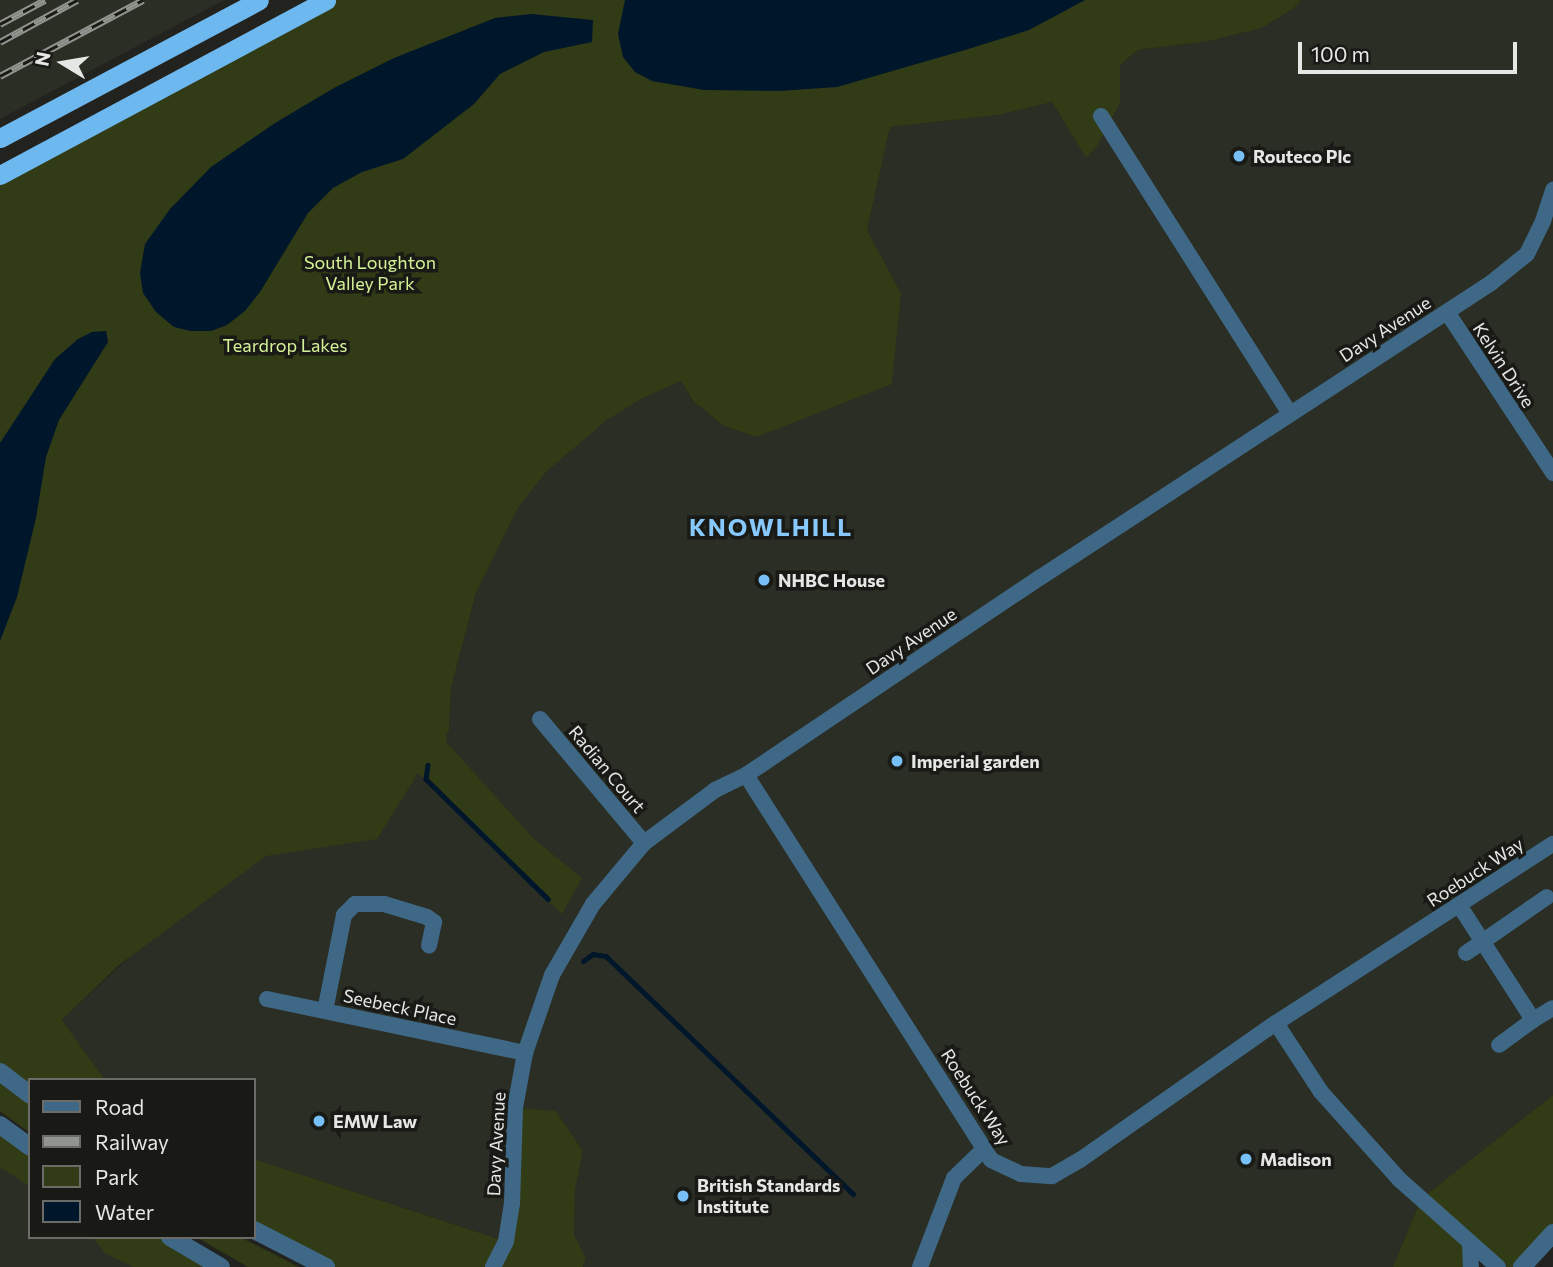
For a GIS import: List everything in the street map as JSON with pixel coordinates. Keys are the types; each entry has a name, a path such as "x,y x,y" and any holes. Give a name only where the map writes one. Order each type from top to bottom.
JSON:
{"highway":[{"path":"0,138 259,0"},
{"path":"0,175 326,0"}],"street":[{"path":"1101,116 1290,414"},
{"name":"Davy Avenue","path":"493,1266 506,1241 512,1204 515,1108 525,1053 552,975 593,904 644,843 715,790 746,775 1041,577 1447,312 1527,254 1544,221 1553,190"},
{"name":"Kelvin Drive","path":"1447,312 1553,473"},
{"name":"Radian Court","path":"540,719 644,843"},
{"name":"Roebuck Way","path":"746,775 991,1160 1021,1174 1052,1176 1276,1023 1553,844"},
{"path":"1466,953 1547,897"},
{"path":"325,1011 344,915 355,904 384,904 427,917 434,922 429,945"},
{"path":"1459,905 1533,1020"},
{"name":"Seebeck Place","path":"267,999 525,1053"},
{"path":"1499,1045 1553,1008"},
{"path":"1276,1023 1321,1092 1400,1180 1498,1267"},
{"path":"0,1072 28,1093"},
{"path":"0,1125 28,1146"},
{"path":"920,1267 954,1178 984,1149"},
{"path":"256,1231 326,1267"},
{"path":"1522,1267 1553,1233"},
{"path":"173,1239 221,1267"},
{"path":"1470,1242 1471,1267"},
{"path":"299,1253 317,1267"}],"shaded area":[{"path":"0,0 224,0 0,119"},
{"path":"1301,0 1553,0 1553,1095 1421,1199 1393,1267 583,1267 586,1258 574,1236 575,1190 583,1151 556,1111 506,1241 256,1160 256,1078 104,1078 62,1020 153,935 265,849 449,731 451,688 476,593 518,508 547,471 607,420 643,398 681,381 694,402 724,426 756,437 901,293 867,230 890,127 998,115 1052,102 1086,158 1120,103 1120,65 1138,50 1209,41 1262,28 1294,8"},
{"path":"0,1167 28,1186 28,1239 108,1239 148,1267 0,1267"}],"green space":[{"name":"Teardrop Lakes","path":"326,0 1301,0 1294,8 1262,28 1209,41 1138,50 1120,65 1120,103 1097,146 1086,158 1052,102 998,115 890,127 867,230 901,293 892,384 756,437 724,426 694,402 681,381 643,398 607,420 547,471 518,508 476,593 451,688 449,731 446,735 447,743 535,840 582,878 562,914 418,773 377,839 266,856 119,965 62,1020 104,1078 28,1078 28,1093 0,1072 0,175"},
{"path":"0,1077 28,1097 28,1132 0,1111"},
{"path":"1553,1095 1553,1231 1522,1267 1498,1267 1470,1243 1471,1267 1393,1267 1421,1199"},
{"path":"515,1108 556,1111 583,1151 575,1190 574,1235 586,1258 583,1267 326,1267 256,1231 256,1160 505,1241"},
{"path":"0,1125 28,1146 28,1186 0,1167"},
{"path":"94,1239 175,1239 221,1267 134,1267 106,1254"},
{"path":"199,1239 244,1239 299,1267 248,1267"}],"water":[{"path":"625,0 1085,0 1029,30 965,50 837,87 779,91 704,90 652,81 635,72 623,57 618,34"},
{"name":"Teardrop Lakes","path":"531,14 593,20 592,42 544,52 500,74 474,104 403,159 362,172 333,188 308,213 260,292 245,311 227,325 211,331 191,331 174,327 156,312 143,293 140,273 145,244 170,209 211,167 275,123 334,88 394,58 495,18"},
{"path":"106,331 108,342 59,420 46,457 36,518 17,597 0,641 0,443 55,359 78,339 92,332"}],"waterway":[{"path":"428,765 426,779 548,899"},
{"path":"583,961 593,954 606,956 853,1194"}],"railway":[{"path":"0,24 45,0"},
{"path":"0,42 77,0"},
{"path":"0,76 143,0"}],"place":[{"name":"Routeco Plc","path":"1239,156"},
{"name":"NHBC House","path":"764,580"},
{"name":"Imperial garden","path":"897,761"},
{"name":"EMW Law","path":"319,1121"},
{"name":"Madison","path":"1246,1159"},
{"name":"British Standards Institute","path":"683,1196"}],"district":[{"name":"KNOWLHILL","path":"771,527"}],"park label":[{"name":"South Loughton Valley Park","path":"370,273"}]}
